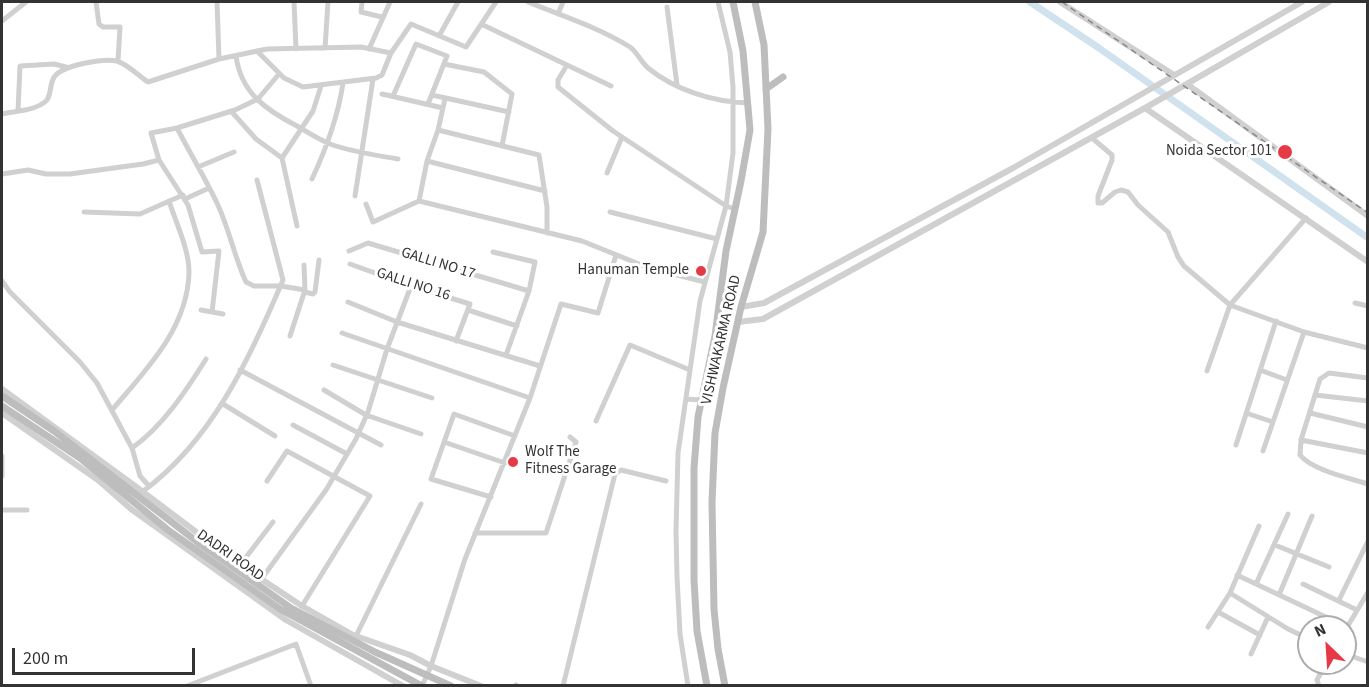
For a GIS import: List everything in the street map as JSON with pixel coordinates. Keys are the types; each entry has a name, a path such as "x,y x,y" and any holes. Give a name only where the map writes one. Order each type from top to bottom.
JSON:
{"main road":[{"name":"VISHWAKARMA ROAD","path":"707,686 697,631 694,580 694,468 698,417 715,336 726,251 750,130 743,51 734,2"},
{"name":"VISHWAKARMA ROAD","path":"725,686 717,649 714,609 712,502 715,433 741,307 763,232 768,129 764,45 755,2"},
{"path":"766,88 783,77"},
{"path":"2,396 54,431 200,544 291,608 375,652 451,686"},
{"path":"2,406 80,458 168,530 279,609 422,686"}],"street":[{"path":"2,21 26,2"},
{"path":"96,2 99,24 103,27 120,27 118,61"},
{"path":"217,2 219,59"},
{"path":"294,2 296,49"},
{"path":"325,48 328,2"},
{"path":"362,2 361,12 382,17"},
{"path":"369,49 390,2"},
{"path":"439,36 458,2"},
{"path":"257,51 279,74 303,87 373,79 381,75 391,53 411,24 466,47 496,2"},
{"path":"528,2 605,33 633,49 646,66 677,85 700,95 748,103"},
{"path":"558,14 563,2"},
{"path":"688,686 680,634 676,531 678,453 700,300 726,206 733,153 733,102 729,52 718,2"},
{"path":"1060,2 1173,75"},
{"path":"741,307 764,303 1013,168 1302,2"},
{"path":"738,322 763,319 1146,108 1329,2"},
{"path":"667,7 677,85"},
{"path":"481,24 611,86"},
{"path":"393,96 416,44 447,56 428,104"},
{"path":"18,111 20,66 54,64 67,67 118,61 148,82 219,59 257,51 361,47 391,53"},
{"path":"236,56 238,70 248,90 271,112 329,143 361,153 398,159"},
{"path":"444,64 484,72 512,94 502,146"},
{"path":"567,65 558,80 558,87 622,137 726,206 735,209"},
{"path":"2,114 30,108 46,101 54,77 67,67"},
{"path":"213,312 219,251 202,252 184,197 159,160 151,133 177,128 231,111 258,99 279,74"},
{"path":"355,196 373,79"},
{"path":"312,179 329,143 343,83"},
{"path":"1186,85 1368,216"},
{"path":"282,158 313,111 321,86"},
{"path":"382,94 443,108"},
{"path":"432,95 509,112"},
{"path":"419,201 427,160 438,130 445,99"},
{"path":"1146,108 1368,262"},
{"path":"231,111 256,139 282,158 297,226"},
{"path":"177,128 217,204 231,239 236,262 246,282 254,286 281,286 313,294 319,260"},
{"path":"438,130 539,155 547,207 547,233"},
{"path":"607,173 622,137"},
{"path":"1092,138 1112,155 1098,196 1098,203 1102,204 1115,192 1121,190 1128,192 1138,205 1168,232 1184,266 1230,304 1304,332 1368,348"},
{"path":"198,167 234,152"},
{"path":"2,174 28,170 46,174 70,174 159,160"},
{"path":"427,160 545,191"},
{"path":"141,492 184,452 223,404 281,286 283,280 257,180"},
{"path":"84,212 140,214 169,201 209,188"},
{"path":"112,410 155,359 184,308 189,272 187,255 169,201"},
{"path":"366,204 373,222 419,201 582,242 649,268 705,282"},
{"path":"610,212 717,238"},
{"path":"1207,371 1230,304 1306,218"},
{"name":"GALLI NO 17","path":"349,251 368,243 529,291"},
{"path":"493,252 535,262 529,291 506,355"},
{"path":"422,686 431,666 475,533 530,398 561,303 598,313 616,255"},
{"name":"GALLI NO 16","path":"350,264 470,304 468,310"},
{"path":"290,336 305,291 304,265"},
{"path":"2,280 10,292 80,362 97,383 132,448 140,476 149,486"},
{"path":"250,594 334,475 358,434 411,286"},
{"path":"348,302 397,322 540,366"},
{"path":"1355,303 1368,306"},
{"path":"201,310 223,314"},
{"path":"456,341 468,310 517,326"},
{"path":"1236,445 1276,321"},
{"path":"1263,451 1304,332"},
{"path":"342,333 530,398"},
{"path":"596,421 630,345 690,370"},
{"path":"132,448 151,433 170,410 191,384 206,358"},
{"path":"333,365 432,399"},
{"path":"240,370 381,445"},
{"path":"1260,370 1287,380"},
{"path":"1368,378 1329,373 1320,379 1301,441 1300,455 1306,461 1368,484"},
{"name":"DADRI ROAD","path":"2,390 240,565 303,606 356,636 410,655 481,686"},
{"path":"324,390 366,416 421,434"},
{"path":"1315,395 1368,401"},
{"path":"686,399 701,400"},
{"path":"223,404 275,436"},
{"path":"1246,412 1273,423"},
{"path":"1310,413 1368,427"},
{"name":"DADRI ROAD","path":"2,414 98,480 194,556 286,620 400,685"},
{"path":"491,497 431,479 454,414 515,436"},
{"path":"293,425 347,454"},
{"path":"475,533 546,533 576,442 570,437"},
{"path":"1301,441 1368,453"},
{"path":"444,442 504,463"},
{"path":"267,481 287,451 370,495 303,606"},
{"path":"2,456 2,476"},
{"path":"563,686 615,474 621,470 666,481"},
{"path":"117,497 130,482"},
{"path":"356,636 421,504"},
{"path":"2,510 27,510"},
{"path":"1256,584 1288,514"},
{"path":"1279,595 1312,516"},
{"path":"240,565 273,522"},
{"path":"1208,627 1230,593 1259,526"},
{"path":"1338,600 1368,542"},
{"path":"1275,545 1329,567"},
{"path":"1237,575 1318,615"},
{"path":"1304,584 1358,609"},
{"path":"1354,615 1368,592"},
{"path":"1230,593 1297,633"},
{"path":"1218,612 1260,635"},
{"path":"1251,654 1268,617"},
{"path":"187,686 296,644 311,686"}],"waterway":[{"path":"1030,2 1368,238"}],"railway":[{"path":"1062,2 1368,213"}],"place":[{"name":"Noida Sector 101","path":"1285,152"},
{"name":"Hanuman Temple","path":"701,271"},
{"name":"Wolf The Fitness Garage","path":"513,462"}]}
